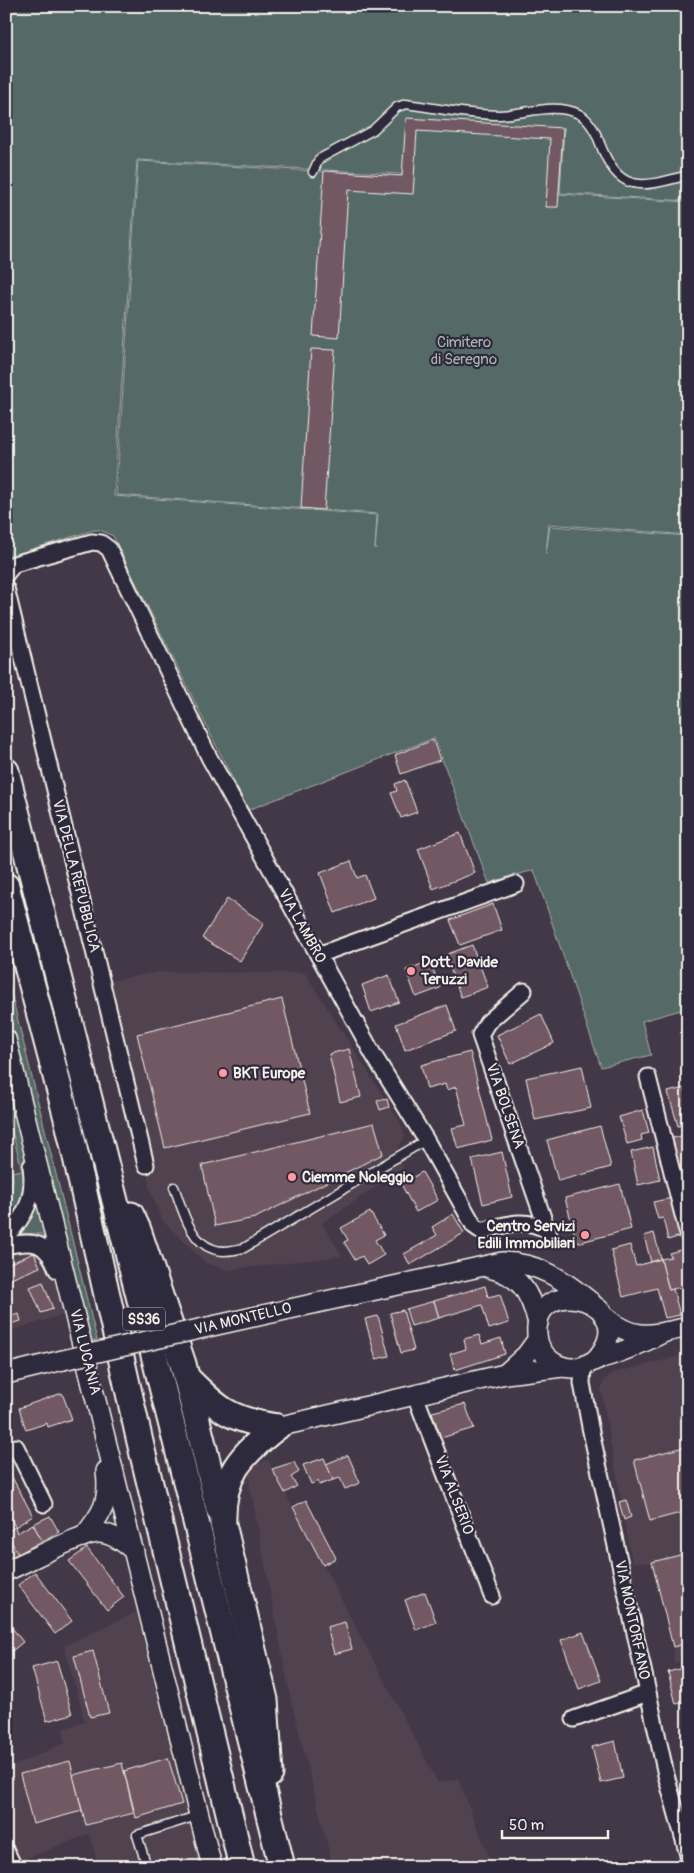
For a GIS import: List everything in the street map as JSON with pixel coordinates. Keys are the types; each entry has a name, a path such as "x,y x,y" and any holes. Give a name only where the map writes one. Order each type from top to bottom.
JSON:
{"highway":[{"name":"SS36","path":"6,771 164,1399 194,1508 282,1867"},
{"name":"SS36","path":"6,886 69,1126 140,1442 242,1867"},
{"path":"103,1159 138,1230 186,1377 223,1524 268,1719 270,1777 266,1799"},
{"path":"186,1377 214,1405 230,1414 249,1423 277,1427"},
{"path":"223,1524 222,1503 237,1463 251,1447 277,1427"}],"street":[{"name":"VIA LAMBRO","path":"10,569 92,542 101,543 109,549 209,757 373,1054 426,1140 474,1226 481,1231 513,1223 530,1222 548,1233"},
{"name":"VIA DELLA REPUBBLICA","path":"6,588 146,1165"},
{"path":"318,954 516,884"},
{"name":"VIA BOLSENA","path":"524,991 487,1022 480,1035 548,1233"},
{"name":"VIA LUCANIA","path":"6,1039 212,1867"},
{"path":"6,1236 22,1218 30,1203 33,1183 30,1161 13,1095 9,1056"},
{"path":"648,1077 688,1235"},
{"path":"6,1246 22,1242 33,1242 44,1247 52,1256 77,1323"},
{"name":"VIA MONTELLO","path":"6,1374 502,1262 535,1266 564,1281 591,1302"},
{"name":"VIA MONTELLO","path":"480,1266 503,1271 517,1280 534,1308 538,1331"},
{"path":"505,1374 526,1355 546,1309 559,1299 581,1298 591,1302 604,1316 624,1331 635,1334 665,1332 688,1327"},
{"path":"579,1369 602,1352 608,1334 604,1316"},
{"path":"538,1331 546,1357 579,1369"},
{"path":"277,1427 505,1374 579,1369 624,1352 665,1332"},
{"name":"VIA MONTORFANO","path":"579,1369 666,1775 688,1855"},
{"path":"83,1537 99,1518 107,1502 107,1475 93,1386"},
{"name":"VIA ALSERIO","path":"416,1395 492,1596"},
{"path":"6,1450 16,1447 44,1504"},
{"path":"6,1571 83,1537 100,1533 124,1542 134,1551"},
{"path":"574,1719 648,1693"},
{"path":"6,1851 14,1867"}],"lane":[{"path":"313,172 319,159 373,130 397,107 406,104 500,115 537,110 565,110 580,114 586,119 597,134 606,161 623,180 637,186 688,175"},
{"path":"174,1187 190,1228 200,1241 212,1249 244,1248 426,1140"},
{"path":"147,1867 137,1835 200,1815"}],"shaded area":[{"path":"158,972 305,973 401,1124 405,1136 395,1154 404,1168 322,1223 342,1256 227,1270 206,1263 162,1220 150,1190 146,1171 156,1168 111,981"},
{"path":"6,1106 24,1176 6,1203"},
{"path":"23,1246 48,1258 69,1313 6,1332 6,1250"},
{"path":"688,1354 688,1660 674,1663 673,1647 652,1563 632,1562 601,1389 605,1379 613,1373"},
{"path":"268,1460 438,1783 458,1779 493,1867 333,1867 291,1700 250,1486 248,1467"},
{"path":"136,1612 201,1867 99,1867 89,1834 19,1861 6,1835 6,1769 65,1743 63,1729 85,1721 64,1646"}],"green space":[{"name":"Cimitero di Seregno","path":"6,6 688,6 688,201 560,193 564,127 559,194 688,202 688,535 549,524 546,553 550,526 688,536 688,1008 642,1021 651,1055 601,1067 534,870 489,883 434,738 248,810 113,536 100,530 94,530 10,556 6,544","holes":["137,160 402,174 402,176 138,161 116,495 378,514 375,549 377,515 114,496"]},
{"path":"6,972 97,1340 88,1342 6,1017"},
{"path":"6,1085 25,1155 27,1182 26,1192 22,1201 6,1225 6,1195 10,1193 13,1180 12,1172 22,1170 6,1107"},
{"path":"38,1201 47,1238 41,1234 20,1233 19,1230 31,1215"}],"building":[{"path":"406,118 563,128 558,207 546,207 550,139 417,131 413,194 348,190 339,338 313,336 324,171 402,176"},
{"path":"311,349 335,350 324,510 301,508"},
{"path":"433,740 440,760 401,774 395,755"},
{"path":"405,780 417,812 401,818 391,793 397,791 395,784"},
{"path":"460,833 475,873 433,889 418,849"},
{"path":"351,861 357,878 365,875 374,898 335,913 320,873"},
{"path":"227,899 264,923 240,961 202,938"},
{"path":"493,904 502,930 460,945 450,920"},
{"path":"472,945 488,987 461,997 445,955"},
{"path":"430,961 440,988 416,997 406,970"},
{"path":"389,975 399,1002 371,1012 362,985"},
{"path":"282,999 310,1113 165,1148 137,1034"},
{"path":"447,1005 456,1031 405,1050 396,1024"},
{"path":"541,1014 554,1043 510,1064 497,1035"},
{"path":"349,1049 361,1097 340,1102 329,1054"},
{"path":"470,1052 492,1140 458,1149 452,1128 466,1125 456,1087 447,1090 445,1084 427,1089 421,1065"},
{"path":"582,1066 591,1108 535,1120 526,1078"},
{"path":"684,1088 688,1100 688,1124 678,1126 668,1092"},
{"path":"387,1099 389,1107 380,1110 377,1101"},
{"path":"643,1110 649,1133 641,1135 642,1140 627,1144 619,1117"},
{"path":"374,1123 383,1154 255,1218 215,1226 202,1165"},
{"path":"600,1126 611,1167 558,1181 547,1140"},
{"path":"688,1134 688,1204 670,1139"},
{"path":"653,1147 660,1180 638,1185 631,1152"},
{"path":"502,1152 512,1197 483,1204 472,1159"},
{"path":"422,1172 438,1200 416,1212 401,1184"},
{"path":"620,1184 631,1229 577,1243 565,1198"},
{"path":"672,1198 681,1236 668,1240 663,1218 658,1219 653,1202"},
{"path":"370,1212 384,1235 375,1240 384,1255 367,1265 362,1256 355,1260 344,1242 348,1240 341,1228"},
{"path":"453,1214 464,1233 410,1265 404,1254 437,1235 432,1227"},
{"path":"654,1233 661,1259 651,1262 644,1236"},
{"path":"630,1245 636,1266 661,1259 669,1290 673,1289 680,1315 665,1318 657,1288 623,1297 611,1250"},
{"path":"684,1249 688,1263 688,1285 669,1290 661,1259 671,1257 669,1253"},
{"path":"34,1253 40,1267 6,1281 6,1265"},
{"path":"43,1282 53,1309 41,1313 30,1287"},
{"path":"485,1286 488,1297 500,1294 509,1323 489,1329 482,1305 439,1318 434,1301"},
{"path":"434,1301 439,1318 411,1326 406,1309"},
{"path":"403,1310 414,1350 401,1353 390,1313"},
{"path":"19,1314 21,1321 6,1325 6,1318"},
{"path":"378,1316 389,1356 376,1359 365,1319"},
{"path":"479,1335 482,1344 501,1338 505,1354 455,1370 450,1354 466,1349 464,1339"},
{"path":"62,1393 72,1419 48,1427 47,1423 26,1430 19,1408"},
{"path":"465,1404 474,1428 441,1438 432,1412"},
{"path":"688,1446 688,1511 650,1521 634,1460"},
{"path":"348,1455 360,1483 345,1489 340,1478 333,1480 326,1464"},
{"path":"324,1458 333,1480 319,1485 318,1481 311,1484 303,1465"},
{"path":"294,1462 299,1472 291,1477 297,1486 285,1493 272,1469"},
{"path":"6,1466 33,1516 15,1527 6,1507"},
{"path":"306,1500 336,1558 323,1565 293,1507"},
{"path":"626,1500 631,1517 624,1520 619,1502"},
{"path":"50,1516 59,1532 42,1541 33,1524"},
{"path":"33,1524 42,1541 18,1554 6,1532 15,1527 17,1533"},
{"path":"6,1532 18,1554 6,1559"},
{"path":"87,1548 124,1597 107,1610 69,1561"},
{"path":"688,1553 688,1643 673,1647 652,1562"},
{"path":"35,1572 72,1621 55,1634 18,1585"},
{"path":"425,1592 436,1622 416,1630 405,1600"},
{"path":"6,1620 23,1642 6,1656"},
{"path":"345,1622 352,1649 334,1654 327,1627"},
{"path":"583,1632 601,1681 579,1689 561,1640"},
{"path":"93,1651 109,1713 90,1717 74,1656"},
{"path":"57,1661 72,1714 47,1721 32,1668"},
{"path":"688,1667 688,1701 676,1704 668,1672"},
{"path":"615,1741 623,1778 601,1783 592,1747"},
{"path":"168,1758 182,1804 136,1818 124,1771"},
{"path":"70,1761 82,1811 33,1824 20,1774"},
{"path":"122,1763 134,1813 86,1825 73,1775"}],"place":[{"name":"Dott. Davide Teruzzi","path":"411,971"},
{"name":"BKT Europe","path":"223,1073"},
{"name":"Ciemme Noleggio","path":"292,1177"},
{"name":"Centro Servizi Edili Immobiliari","path":"585,1235"}]}
